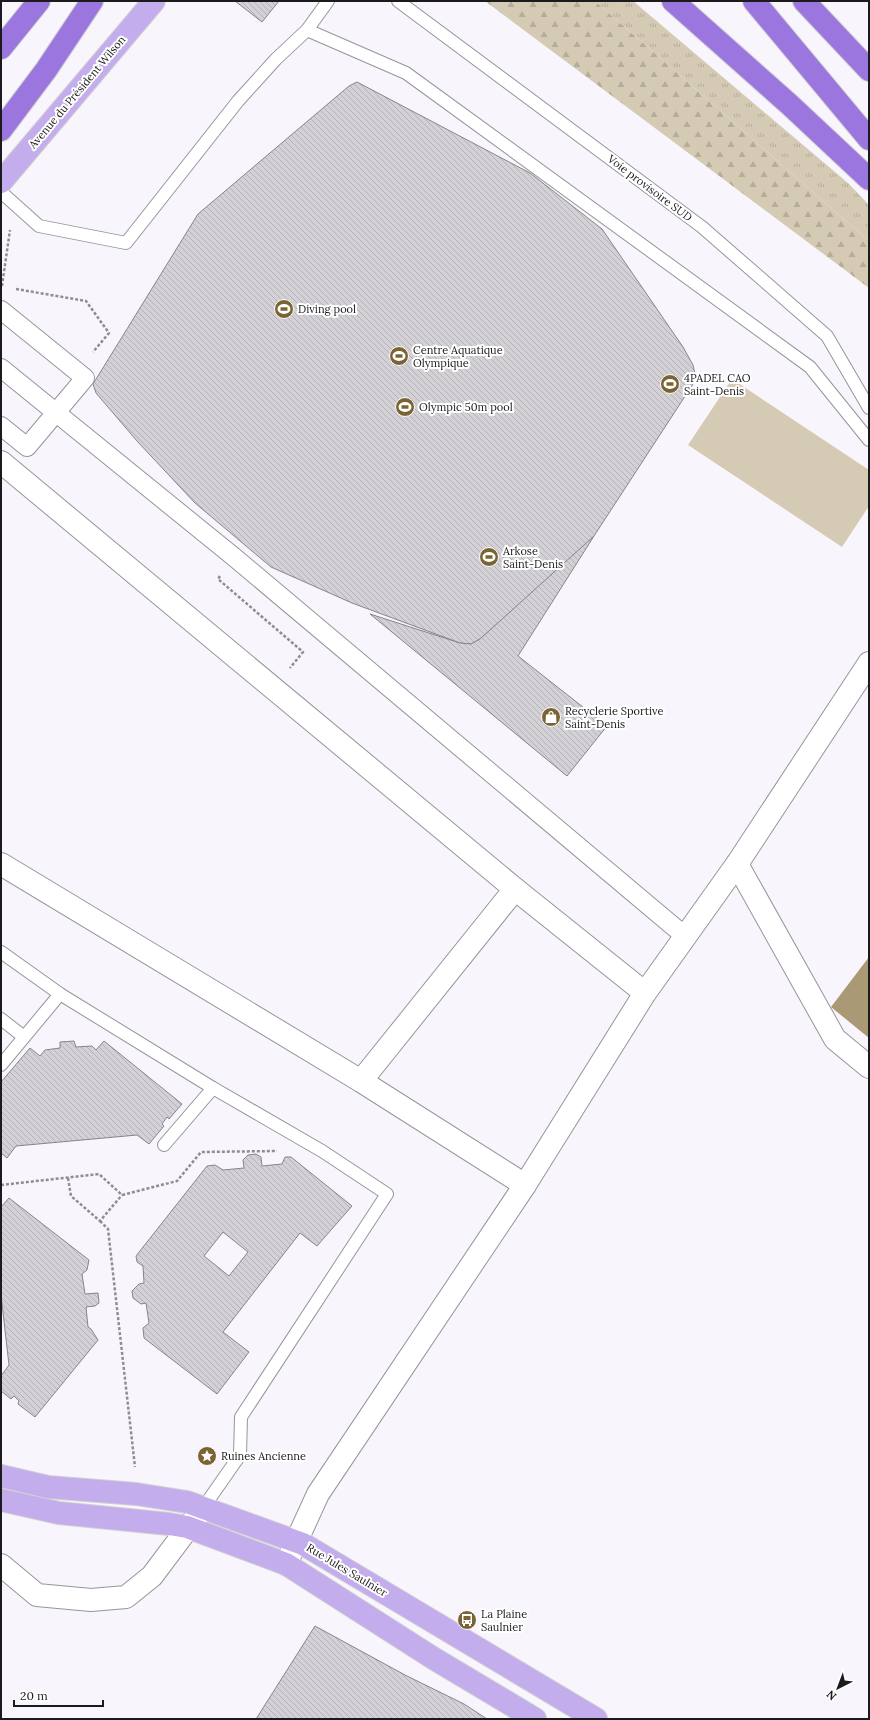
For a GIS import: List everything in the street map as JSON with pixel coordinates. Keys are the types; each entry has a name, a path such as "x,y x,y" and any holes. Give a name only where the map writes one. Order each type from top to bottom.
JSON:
{"highway":[{"path":"1,48 39,1"},
{"path":"1,130 46,70 92,1"},
{"path":"673,1 869,179"},
{"path":"754,1 869,139"},
{"path":"804,1 869,70"}],"main road":[{"name":"Avenue du Président Wilson","path":"1,182 154,1"},
{"name":"Rue Jules Saulnier","path":"1,1476 48,1487 136,1494 187,1502 303,1544 596,1719"},
{"path":"1,1500 59,1513 169,1524 187,1528 286,1564 433,1658 533,1718"}],"street":[{"path":"1,310 85,378 27,447 1,426"},
{"path":"1,368 234,557 686,938"},
{"path":"1,462 515,889 645,993"},
{"path":"286,1564 318,1494 525,1185 645,993 686,938 737,864 869,663"},
{"path":"1,864 361,1081 525,1185"},
{"path":"737,864 835,1039 869,1067"},
{"path":"361,1081 515,889"},
{"path":"1,1565 37,1595 91,1600 126,1597 152,1576 203,1508"}],"lane":[{"path":"1,192 39,226 126,243 238,101 276,59 307,30 328,1"},
{"name":"Voie provisoire SUD","path":"398,1 702,227 827,336 869,408"},
{"path":"307,30 406,73 810,367 869,440"},
{"path":"1,952 60,994 213,1088 322,1151 387,1194 241,1417 240,1455 203,1508"},
{"path":"1,1065 60,994"},
{"path":"1,1019 24,1037"},
{"path":"164,1145 213,1088"}],"path":[{"path":"6,225 10,229 2,287 86,301 109,333"},
{"path":"218,578 303,652 273,688"},
{"path":"100,1221 122,1195 176,1181 202,1152 322,1151"},
{"path":"1,1185 99,1174 122,1195"},
{"path":"68,1178 71,1196 108,1228 135,1468 136,1494"}],"green space":[{"path":"485,1 595,1 869,241 869,288"},
{"path":"595,1 633,1 848,183 869,205 869,241"},
{"path":"732,379 869,470 869,506 842,547 688,445"}],"shaded area":[{"path":"869,957 869,1038 831,1007"}],"building":[{"path":"235,1 279,1 262,22"},
{"name":"Centre Aquatique Olympique","path":"357,82 530,173 602,229 683,347 693,365 695,374 693,384 594,536 567,563 480,639 471,644 460,643 352,603 271,567 195,503 137,441 96,393 93,384 198,214 349,86"},
{"path":"594,536 518,656 607,726 567,776 370,614 460,643 471,644 480,639"},
{"path":"74,1041 76,1047 92,1046 96,1050 104,1041 182,1104 169,1119 167,1117 162,1124 164,1126 149,1144 137,1135 16,1146 7,1158 1,1153 1,1082 30,1048 40,1056 45,1050 60,1048 60,1042"},
{"path":"256,1154 261,1157 262,1166 282,1164 285,1157 291,1157 352,1206 317,1246 300,1233 223,1332 249,1352 217,1394 144,1338 143,1328 149,1323 146,1303 141,1304 133,1298 132,1291 139,1284 144,1283 143,1266 137,1262 136,1256 207,1166 215,1165 223,1170 244,1168 243,1160 248,1155","holes":["223,1232 248,1252 229,1276 204,1256"]},
{"path":"9,1198 89,1260 87,1270 82,1274 85,1294 98,1293 99,1303 95,1306 86,1307 88,1327 98,1340 35,1417 18,1404 19,1401 14,1396 11,1399 1,1391 1,1376 9,1365 1,1295 1,1207"},
{"path":"315,1626 405,1675 464,1704 487,1719 256,1719"}],"place":[{"name":"Diving pool","path":"284,309"},
{"name":"Centre Aquatique Olympique","path":"399,356"},
{"name":"4PADEL CAO Saint-Denis","path":"670,384"},
{"name":"Olympic 50m pool","path":"405,407"},
{"name":"Arkose Saint-Denis","path":"489,557"},
{"name":"Recyclerie Sportive Saint-Denis","path":"551,717"},
{"name":"Ruines Ancienne","path":"207,1456"},
{"name":"La Plaine Saulnier","path":"467,1620"}]}
